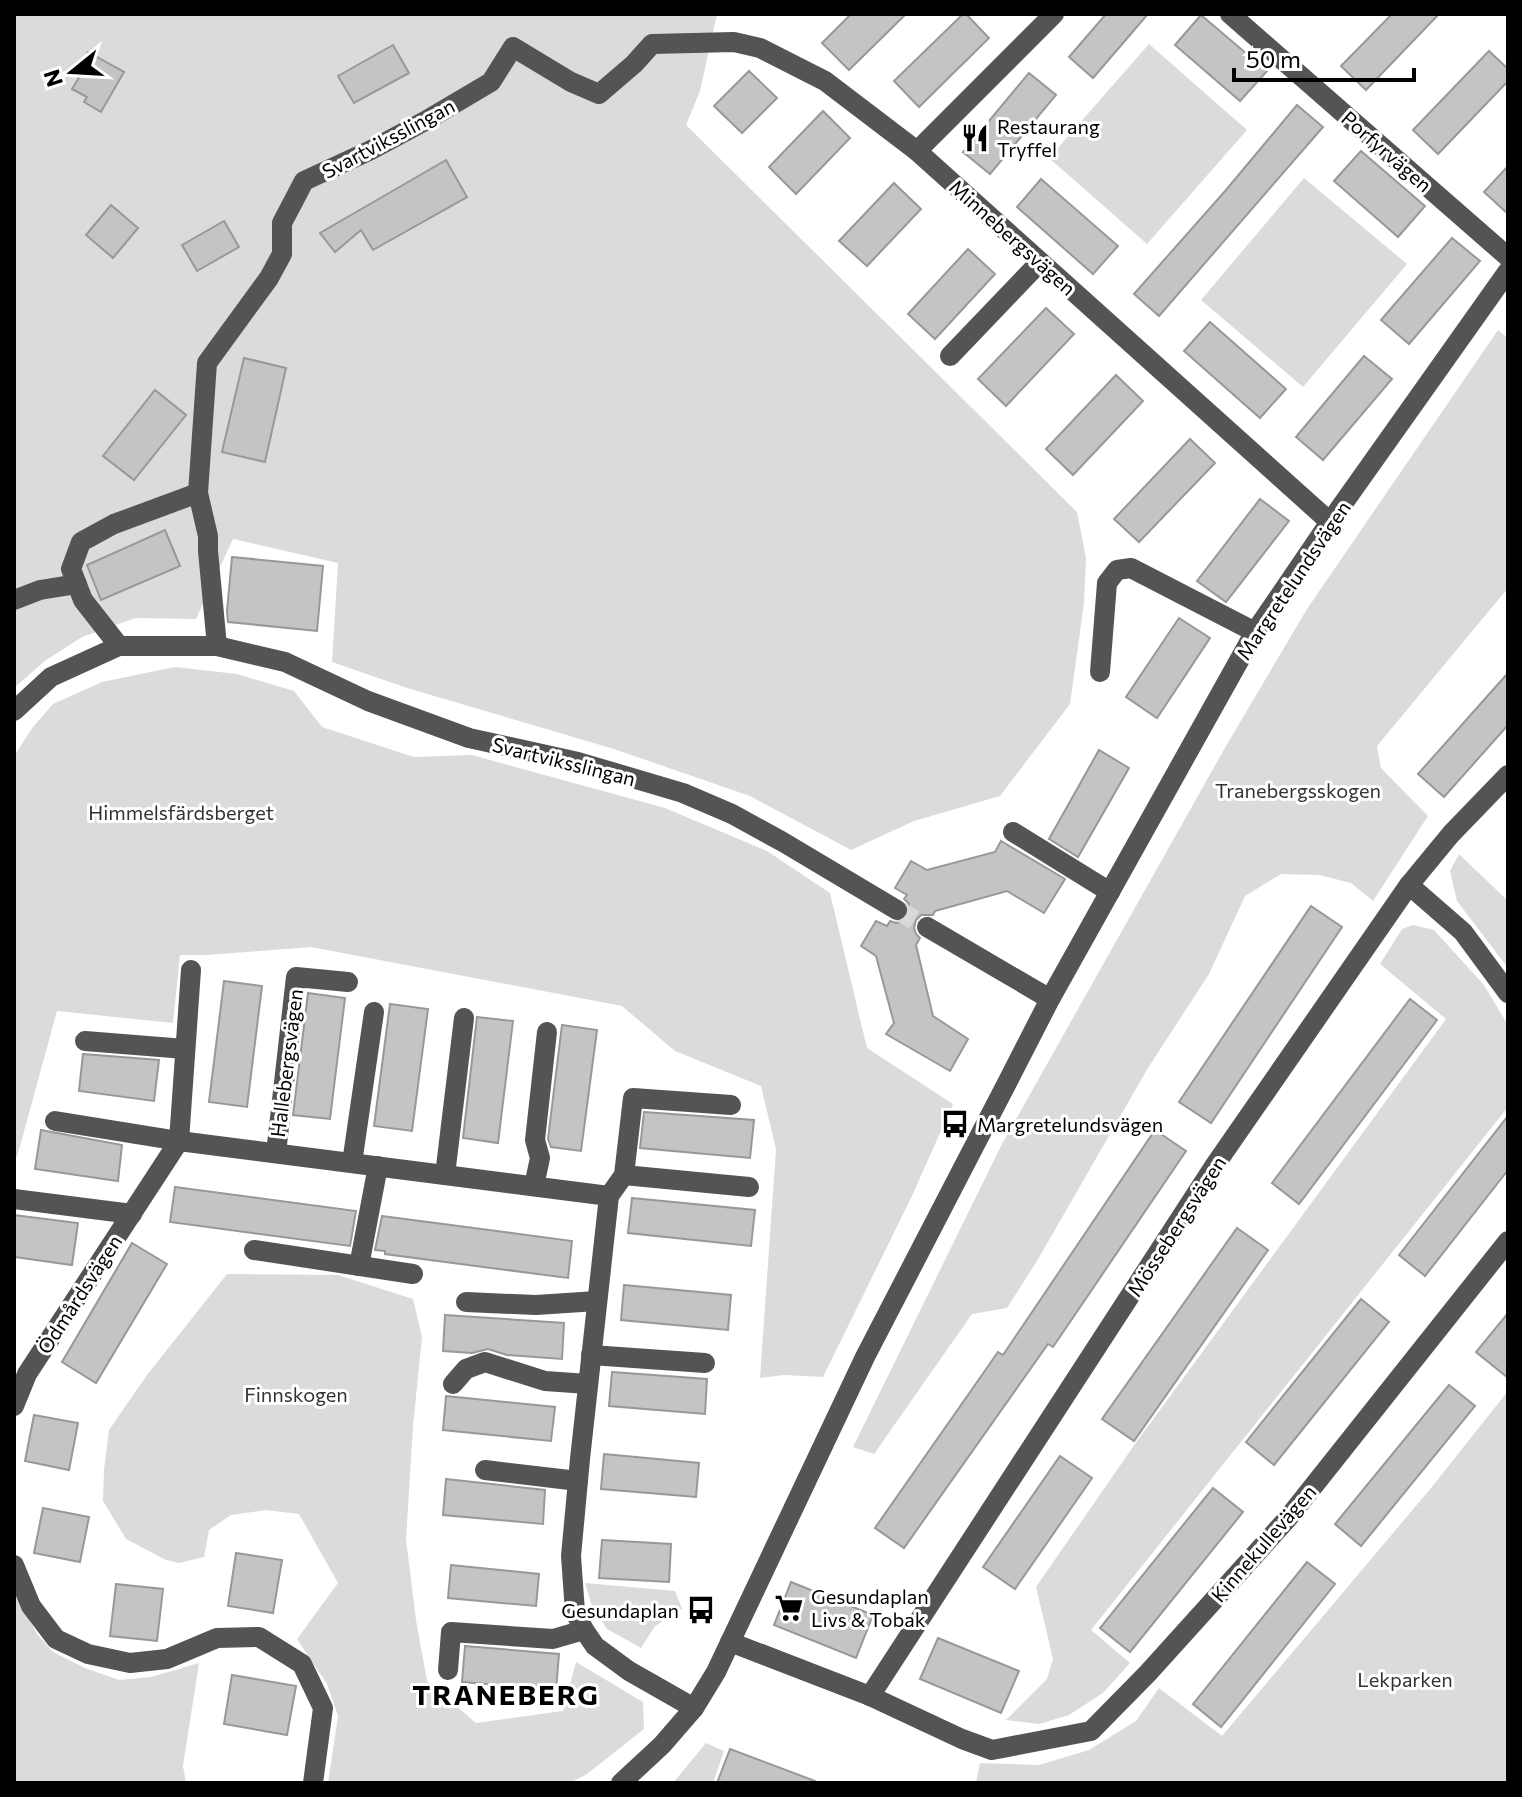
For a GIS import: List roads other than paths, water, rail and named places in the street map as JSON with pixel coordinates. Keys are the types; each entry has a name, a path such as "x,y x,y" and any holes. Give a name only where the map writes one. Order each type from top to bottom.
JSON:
{"street":[{"path":"917,151 1054,14"},
{"name":"Porfyrvägen","path":"1230,14 1508,257"},
{"name":"Minnebergsvägen","path":"513,47 571,82 599,94 626,72 652,44 734,42 760,48 825,81 917,151 1330,522"},
{"name":"Svartviksslingan","path":"217,646 208,536 198,493 207,363 269,278 282,254 282,223 304,181 371,150 491,82 513,47"},
{"path":"950,356 1040,262"},
{"name":"Margretelundsvägen","path":"621,1783 662,1745 694,1708 716,1672 865,1357 1050,999 1255,632 1508,271"},
{"path":"119,646 83,600 71,569 81,542 114,524 198,493"},
{"path":"1100,672 1107,583 1117,570 1131,568 1255,632"},
{"path":"14,600 40,590 77,584"},
{"name":"Svartviksslingan","path":"14,711 51,677 119,646 217,646 285,662 368,701 469,738 578,762 683,793 732,814 897,910"},
{"name":"Mössebergsvägen","path":"870,1696 1215,1165 1409,885 1451,834 1508,775"},
{"path":"1013,832 1110,892"},
{"path":"1409,885 1463,932 1508,993"},
{"path":"927,927 1050,999"},
{"name":"Ödmårdsvägen","path":"14,1406 21,1372 132,1214 179,1141 191,970"},
{"name":"Hallebergsvägen","path":"276,1153 296,977 348,982"},
{"path":"352,1163 374,1012"},
{"path":"445,1175 464,1018"},
{"path":"534,1186 540,1158 535,1140 547,1032"},
{"path":"85,1041 185,1049"},
{"path":"694,1708 629,1671 595,1646 575,1612 571,1556 609,1196 624,1175 633,1098 731,1105"},
{"path":"55,1121 179,1141"},
{"name":"Hallebergsvägen","path":"179,1141 609,1196"},
{"path":"359,1266 378,1166"},
{"path":"624,1175 749,1187"},
{"name":"Ödmårdsvägen","path":"14,1199 132,1214"},
{"name":"Kinnekullevägen","path":"870,1696 992,1750 1091,1731 1148,1673 1288,1518 1508,1241"},
{"path":"254,1250 413,1274"},
{"path":"466,1302 536,1305 597,1301"},
{"path":"591,1355 705,1363"},
{"path":"453,1384 466,1369 485,1362 545,1381 588,1384"},
{"path":"485,1470 578,1481"},
{"path":"14,1565 31,1606 56,1639 88,1654 130,1663 167,1659 217,1638 259,1637 302,1664 323,1708 313,1783"},
{"path":"448,1670 451,1632 553,1639 584,1630"},
{"path":"730,1642 870,1696"}],"tunnel":[{"path":"897,910 927,927"}],"place":[{"name":"Restaurang Tryffel","path":"975,138"},
{"name":"Margretelundsvägen","path":"955,1124"},
{"name":"Gesundaplan Livs & Tobak","path":"789,1608"},
{"name":"Gesundaplan","path":"701,1610"}],"district":[{"name":"TRANEBERG","path":"506,1694"}],"park label":[{"name":"Tranebergsskogen","path":"1298,790"},
{"name":"Himmelsfärdsberget","path":"181,812"},
{"name":"Finnskogen","path":"296,1394"},
{"name":"Lekparken","path":"1405,1679"}]}
